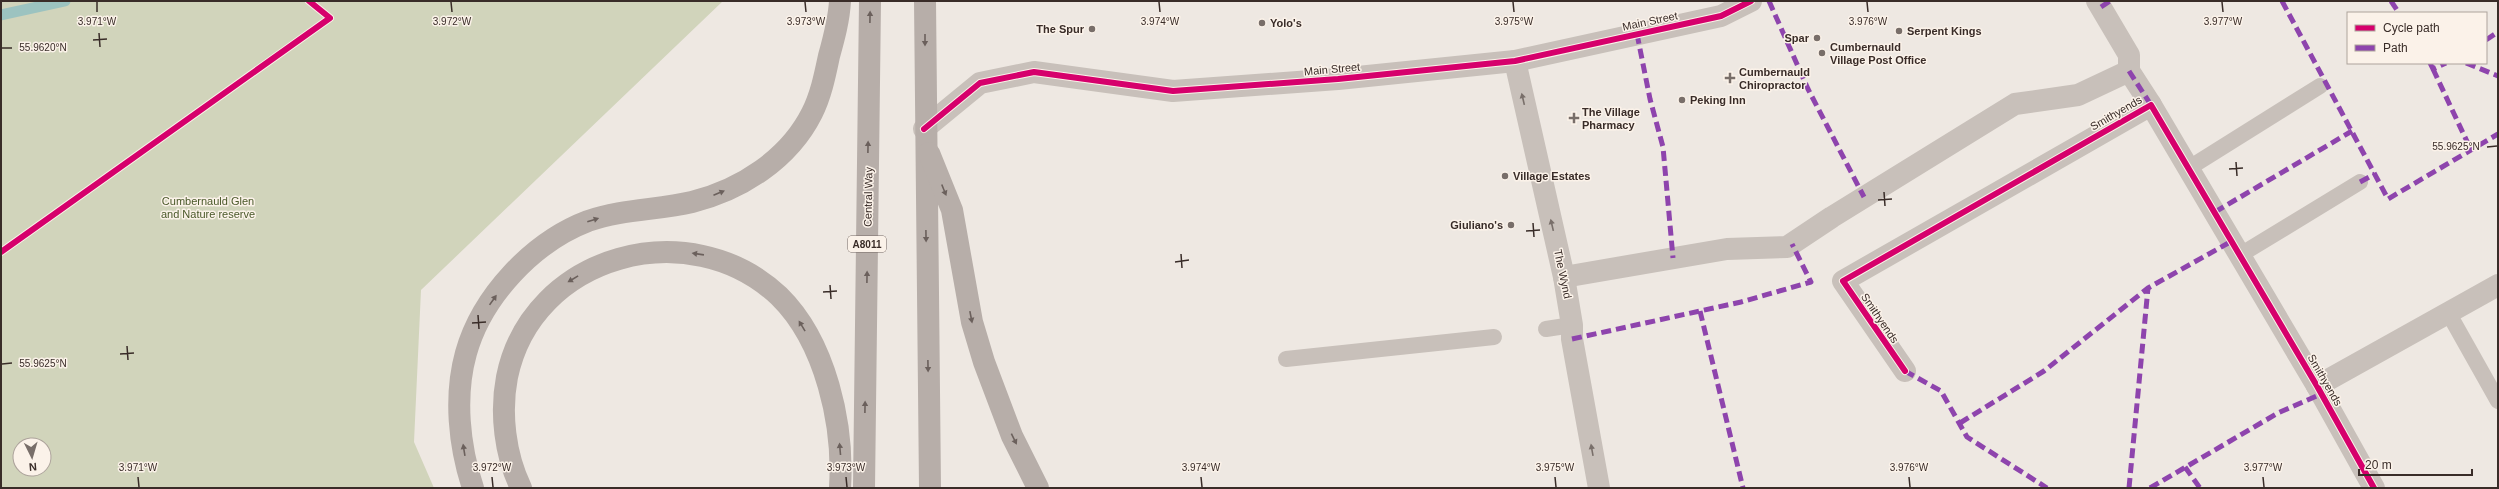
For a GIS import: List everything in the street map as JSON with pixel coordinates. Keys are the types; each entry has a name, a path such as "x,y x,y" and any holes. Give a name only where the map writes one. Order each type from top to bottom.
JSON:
{"main road":[{"path":"473,488 463,444 459,405 460,388 466,353 472,337 496,295 521,264 557,237 572,228 610,215 676,205 714,196 748,180 778,157 805,124 821,92 840,1"},
{"name":"Central Way","path":"864,488 870,1"},
{"path":"925,1 924,135 930,488"},
{"path":"924,135 952,210 972,322 989,375 1012,436 1038,488"},
{"path":"521,488 508,449 504,400 514,353 532,318 551,295 585,272 614,261 666,252 704,255 737,268 768,287 790,309 812,346 828,384 839,435 842,462 840,488"}],"street":[{"name":"Main Street","path":"924,135 980,83 1034,72 1172,91 1338,79 1515,61 1721,16 1751,1"},
{"path":"2097,1 2129,55 2129,71 2151,105"},
{"name":"The Wynd","path":"1515,61 1564,277 1572,325 1572,339 1598,488"},
{"path":"1564,277 1726,249 1787,247 1832,217 2015,104 2078,95 2129,71"},
{"name":"Smithyends","path":"1905,371 1843,281 2151,105 2317,386 2374,488"},
{"name":"Smithyends","path":"2317,386 2449,314 2498,285"}],"lane":[{"path":"2189,168 2320,86"},
{"path":"2240,255 2360,182"},
{"path":"2449,314 2498,401"},
{"path":"1546,329 1572,325"},
{"path":"1286,359 1494,337"}],"green space":[{"name":"Cumbernauld Glen and Nature reserve","path":"1,1 723,1 421,290 414,442 434,488 1,488"}],"waterway":[{"path":"1,15 65,1"}],"marked path":[{"path":"1769,1 1808,89 1864,197"},
{"path":"2101,7 2110,1"},
{"path":"2282,1 2388,199 2498,134"},
{"path":"2391,1 2398,12"},
{"path":"2487,39 2498,32"},
{"path":"1637,34 1650,99 1663,147 1673,258"},
{"path":"2430,64 2433,69 2444,64"},
{"path":"2468,64 2498,76"},
{"path":"2433,69 2471,150"},
{"path":"2129,71 2151,105"},
{"path":"2215,212 2352,131"},
{"path":"2360,182 2375,174"},
{"path":"1960,423 2044,371 2148,288 2232,241"},
{"path":"1572,339 1741,302 1811,282 1792,244"},
{"path":"2129,488 2148,288"},
{"path":"1700,311 1743,488"},
{"path":"1905,371 1941,391 1967,437 2047,488"},
{"path":"2150,488 2278,413 2321,394"},
{"path":"2185,467 2200,488"}],"cycle path":[{"path":"1,252 330,18 309,1"},
{"path":"924,129 980,83 1034,72 1173,91 1338,79 1515,61 1721,16 1751,1"},
{"path":"1905,371 1843,281 2151,105 2317,386 2374,488"}],"place":[{"name":"Yolo's","path":"1262,23"},
{"name":"The Spur","path":"1092,29"},
{"name":"Serpent Kings","path":"1899,31"},
{"name":"Spar","path":"1817,38"},
{"name":"Cumbernauld Village Post Office","path":"1822,53"},
{"name":"Cumbernauld Chiropractor","path":"1730,78"},
{"name":"Peking Inn","path":"1682,100"},
{"name":"The Village Pharmacy","path":"1574,118"},
{"name":"Village Estates","path":"1505,176"},
{"name":"Giuliano's","path":"1511,225"}]}
